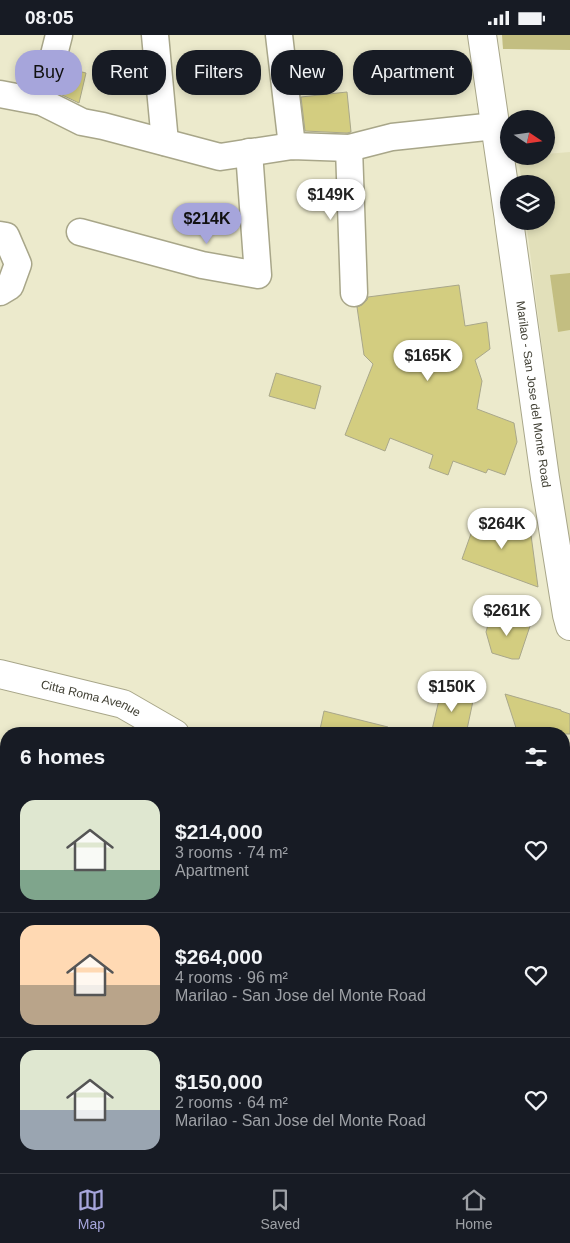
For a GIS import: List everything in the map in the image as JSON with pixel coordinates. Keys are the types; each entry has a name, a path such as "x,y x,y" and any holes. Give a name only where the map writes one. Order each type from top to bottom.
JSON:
{"main road":[{"name":"Marilao - San Jose del Monte Road","path":"482,35 502,175"},
{"name":"Marilao - San Jose del Monte Road","path":"510,230 545,478 566,615 570,626"},
{"name":"Citta Roma Avenue","path":"0,674 123,704 163,727"}],"street":[{"path":"42,103 59,35"},
{"path":"155,35 165,142"},
{"path":"279,35 292,146"},
{"path":"0,94 42,103 82,122 220,157 292,146 349,147 392,137 494,126"},
{"path":"349,147 354,293"},
{"path":"80,232 202,265 258,275 249,152"},
{"path":"0,235 6,236 18,264 10,287 0,292"}],"shaded area":[{"path":"502,35 570,35 570,50 503,49"},
{"path":"570,152 570,557 527,230 555,230 555,175 521,175 519,165 555,165 555,153"},
{"path":"570,273 570,330 558,332 550,275"}],"building":[{"path":"82,72 86,73 82,90"},
{"path":"343,92 347,92 351,132 305,131 301,97 343,95"},
{"path":"62,95 81,95 79,103"},
{"path":"459,285 465,326 487,322 490,349 475,360 482,381 477,409 514,423 517,442 505,475 488,469 486,473 453,461 448,475 429,468 433,455 390,438 385,451 345,435 373,364 364,355 357,307 362,305 368,297"},
{"path":"276,373 321,386 315,409 269,396"},
{"path":"478,514 531,535 538,587 462,559"},
{"path":"491,614 530,626 519,659 512,659 492,653 486,632"},
{"path":"442,687 461,691 459,698 473,701 467,727 433,727"},
{"path":"505,694 570,714 570,727 516,727"},
{"path":"324,711 388,727 321,727"}]}
